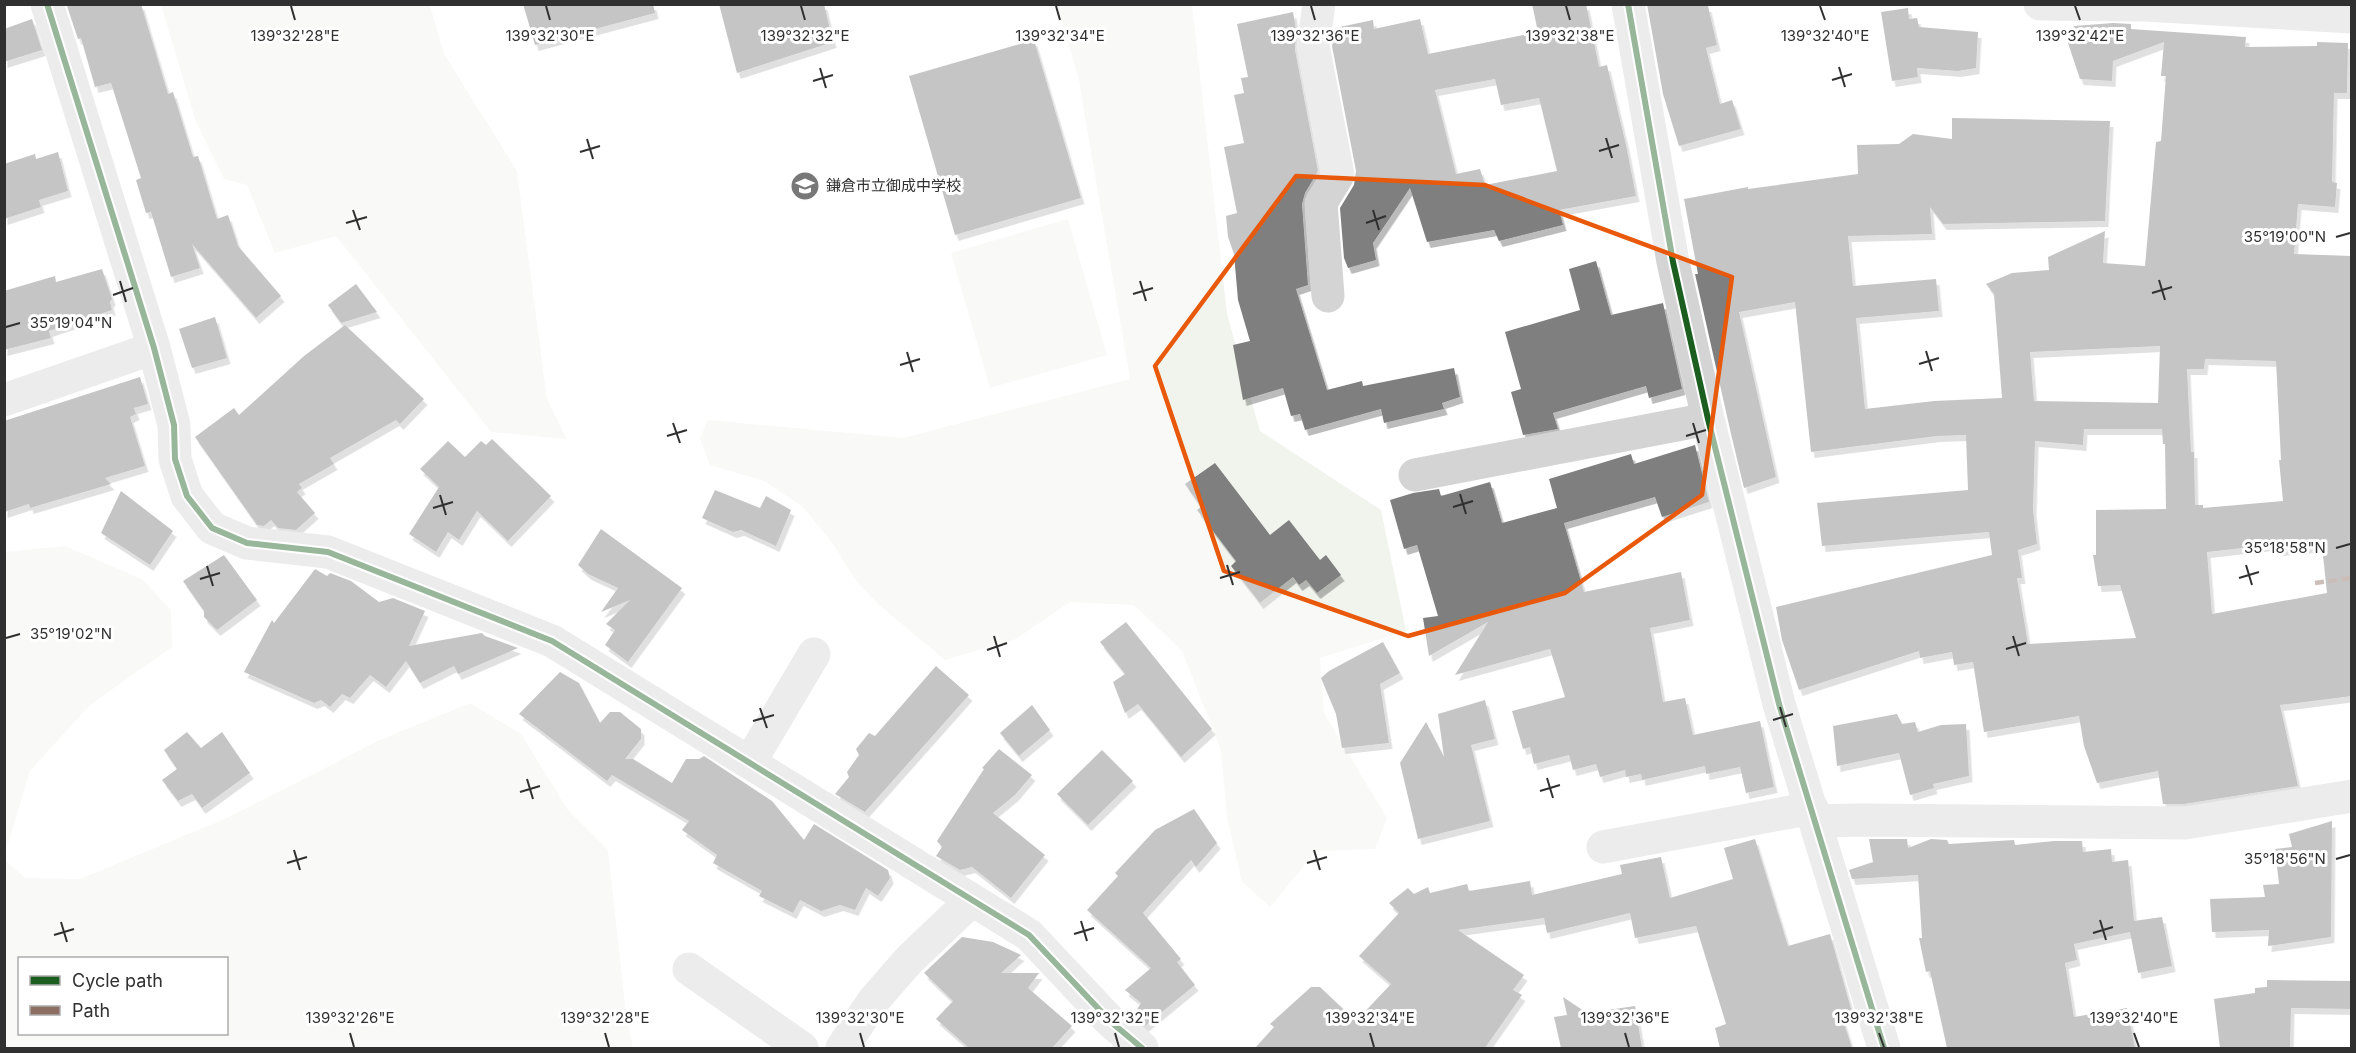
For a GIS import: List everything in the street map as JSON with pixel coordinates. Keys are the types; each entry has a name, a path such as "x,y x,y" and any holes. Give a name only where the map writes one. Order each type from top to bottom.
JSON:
{"street":[{"path":"47,4 154,348 174,425 175,459 187,496 212,528 247,543 328,552 552,641 1029,935 1111,1022 1142,1048"},
{"path":"1319,4 1313,46 1338,175 1321,203 1328,296"},
{"path":"1628,4 1673,262 1708,419 1779,704 1884,1048"},
{"path":"2040,4 2145,5 2352,17"},
{"path":"4,400 154,348"},
{"path":"1415,475 1708,419"},
{"path":"750,762 814,654"},
{"path":"1603,847 1814,815 1860,820 2185,823 2352,796"},
{"path":"842,1048 874,1000 909,960 972,900"},
{"path":"689,969 802,1048"}],"highlighted area":[{"path":"1296,176 1485,185 1732,277 1702,495 1565,593 1408,636 1224,571 1155,366"}],"shaded area":[{"path":"161,5 430,5 444,54 517,171 547,399 567,439 491,432 336,236 275,253 247,185 224,179 196,122"},
{"path":"1057,5 1192,5 1227,314 1260,431 1381,510 1406,631 1320,658 1324,713 1387,818 1375,849 1316,851 1270,907 1242,882 1227,817 1221,750 1182,651 1134,605 1070,602 1016,639 945,660 879,605 857,582 833,544 803,507 764,481 710,465 700,438 708,420 903,438 1130,379 1078,76"},
{"path":"1068,219 1107,355 990,388 951,253"},
{"path":"65,546 142,579 171,610 172,647 90,705 30,771 5,854 5,552"},
{"path":"470,703 521,734 568,810 608,850 626,1013 633,1048 5,1048 5,860 25,878 80,879 227,818 380,740"}],"building":[{"path":"72,4 141,4 168,94 173,92 193,157 198,156 217,219 228,215 238,246 281,296 256,318 192,244 200,268 171,277 151,212 146,213 136,180 141,178 111,83 95,87 81,38 78,39 67,6"},
{"path":"523,4 653,4 655,13 535,45"},
{"path":"719,4 824,4 833,42 737,73"},
{"path":"1532,4 1586,4 1599,67 1607,65 1636,196 1559,210 1563,225 1499,241 1494,230 1427,242 1410,188 1373,243 1376,260 1348,268 1344,258 1340,208 1354,185 1356,171 1332,46 1335,28 1373,20 1374,29 1420,19 1428,54 1538,32","holes":["1495,79 1501,105 1539,98 1557,171 1485,185 1480,169 1456,174 1435,90"]},
{"path":"1647,4 1708,6 1717,45 1706,48 1720,104 1732,100 1741,129 1679,146 1663,94"},
{"path":"1908,8 1909,19 1917,18 1919,27 1978,32 1976,68 1958,71 1917,68 1918,77 1892,81 1881,12"},
{"path":"1293,12 1296,30 1295,50 1318,171 1305,193 1302,204 1308,285 1296,289 1327,390 1362,381 1363,386 1454,368 1460,397 1442,403 1444,409 1384,423 1381,409 1305,430 1300,414 1291,416 1283,388 1243,400 1233,345 1250,341 1238,300 1234,254 1228,237 1226,216 1237,213 1224,147 1244,143 1234,95 1244,93 1241,78 1248,77 1237,24"},
{"path":"32,19 42,50 4,62 4,29"},
{"path":"2131,24 2131,29 2246,37 2245,47 2317,46 2317,42 2348,43 2347,93 2334,93 2332,182 2337,183 2335,207 2298,204 2294,254 2352,256 2352,696 2280,705 2298,786 2184,804 2163,804 2158,771 2097,783 2084,746 2079,716 1984,732 1973,662 1954,665 1952,652 1920,658 1919,651 1799,690 1782,640 1776,607 1992,555 1989,532 1822,546 1817,503 1968,490 1966,435 1937,436 1811,452 1795,302 1739,312 1776,477 1744,488 1695,274 1698,274 1684,199 1748,187 1748,189 1858,174 1857,145 1899,144 1913,134 1952,139 1952,118 2110,121 2105,221 1943,224 1930,207 1932,234 1848,236 1853,286 1936,279 1939,311 1856,318 1865,409 1934,401 2002,398 1994,294 1986,284 2012,273 2049,270 2048,257 2105,231 2103,263 2145,266 2156,142 2161,141 2166,76 2161,76 2164,42 2113,61 2112,81 2080,79 2067,40 2074,26","holes":["2160,346 2158,403 2034,401 2030,352","2205,359 2276,361 2281,460 2279,460 2283,501 2203,508 2203,505 2195,505 2194,452 2191,452 2187,369 2204,369","2084,429 2162,429 2163,444 2165,444 2166,509 2096,510 2096,555 2093,555 2098,586 2120,585 2136,638 2028,644 2017,578 2022,578 2018,550 2037,544 2033,510 2035,441 2083,445","2278,544 2279,550 2322,546 2327,593 2212,614 2207,552"]},
{"path":"1034,40 1081,198 955,235 909,76"},
{"path":"58,152 68,191 39,200 41,207 4,219 4,164 35,154 36,159"},
{"path":"1596,261 1611,315 1663,303 1682,389 1649,398 1646,386 1553,413 1558,429 1523,435 1511,392 1521,389 1505,332 1580,310 1569,269"},
{"path":"102,269 112,299 110,302 112,310 49,331 51,338 4,350 4,291 55,276 56,282"},
{"path":"356,284 377,312 341,323 328,305"},
{"path":"215,317 227,358 192,368 179,329"},
{"path":"345,325 424,399 400,424 396,420 330,458 334,464 299,484 302,488 297,492 315,513 296,530 278,528 271,520 264,526 257,525 195,437 234,408 239,415 304,356"},
{"path":"140,377 148,404 134,408 136,414 130,417 145,466 105,478 111,484 30,508 29,504 4,512 4,421"},
{"path":"492,439 551,496 508,541 477,511 459,540 448,532 436,552 409,534 439,487 420,469 448,441 465,457 481,441 486,445"},
{"path":"1695,445 1709,502 1662,517 1655,497 1564,523 1584,592 1681,572 1690,620 1650,628 1663,702 1685,698 1693,735 1760,721 1774,787 1746,793 1740,767 1706,774 1705,766 1642,780 1641,774 1626,777 1625,770 1600,777 1596,764 1573,770 1569,755 1534,764 1530,747 1523,749 1512,711 1565,697 1550,649 1455,675 1488,622 1429,656 1423,618 1438,616 1417,545 1404,549 1390,500 1439,489 1441,496 1490,482 1502,523 1557,508 1549,479 1631,454 1634,464"},
{"path":"1215,463 1270,535 1289,520 1320,560 1326,555 1341,575 1317,593 1306,580 1299,585 1293,577 1260,603 1231,566 1236,561 1197,510 1201,507 1185,484"},
{"path":"715,490 760,508 766,496 791,510 776,546 741,530 733,532 702,518"},
{"path":"121,491 173,531 150,565 101,533"},
{"path":"601,529 682,588 628,662 605,645 615,630 606,624 630,600 601,612 618,588 588,574 578,565"},
{"path":"224,555 257,600 217,630 204,617 204,611 183,581"},
{"path":"315,569 327,576 330,573 351,581 379,602 393,598 425,611 409,646 482,633 518,648 458,674 454,666 420,683 406,661 386,687 370,675 350,698 342,694 330,707 321,700 314,703 244,672 272,620 274,623"},
{"path":"1126,622 1212,729 1181,757 1138,704 1125,713 1113,682 1125,674 1100,642"},
{"path":"1383,642 1400,673 1380,684 1389,743 1342,748 1336,714 1321,678 1329,671"},
{"path":"936,666 969,695 865,812 835,794 849,777 847,772 859,755 856,749 869,733 875,736"},
{"path":"560,672 579,683 600,723 610,712 620,712 641,729 641,739 625,759 633,759 672,783 686,759 699,759 704,756 772,801 804,840 814,824 888,870 890,878 878,896 866,888 855,910 840,905 821,911 800,900 793,913 759,896 762,891 713,863 717,855 682,830 689,821 612,775 607,781 519,714"},
{"path":"1485,700 1495,739 1471,745 1490,821 1418,839 1400,763 1426,722 1444,757 1438,714"},
{"path":"1032,705 1050,730 1019,756 1000,733"},
{"path":"1897,714 1902,724 1915,722 1918,732 1941,725 1966,724 1969,776 1933,784 1934,788 1910,795 1899,753 1837,766 1833,726"},
{"path":"187,732 201,748 222,732 250,773 202,808 192,794 178,801 162,780 177,769 164,750"},
{"path":"999,749 1032,775 1015,795 993,813 1045,855 1011,898 972,867 960,870 936,856 942,847 937,841 984,769 982,768"},
{"path":"1102,750 1133,781 1088,825 1057,794"},
{"path":"1194,809 1217,843 1196,867 1191,860 1143,913 1181,959 1177,962 1195,985 1145,1026 1133,1016 1141,1003 1125,990 1151,968 1087,910 1118,876 1115,873 1155,830"},
{"path":"2332,821 2331,937 2268,946 2269,930 2212,932 2210,899 2265,897 2263,885 2279,884 2275,849 2292,847 2289,834"},
{"path":"1755,839 1788,946 1830,934 1853,1016 1843,1020 1852,1048 1720,1048 1715,1028 1726,1024 1696,926 1635,938 1630,913 1547,933 1544,918 1458,930 1524,975 1513,990 1522,995 1485,1048 1255,1048 1274,1027 1270,1024 1311,987 1320,987 1356,1021 1391,984 1359,956 1399,913 1389,903 1408,888 1414,894 1428,887 1430,893 1467,884 1469,891 1530,881 1532,895 1622,874 1620,865 1661,857 1670,898 1733,879 1724,848"},
{"path":"1869,839 1907,839 1908,848 1931,839 1947,840 1949,844 2014,840 2015,845 2082,841 2083,852 2111,849 2112,862 2128,860 2134,921 2162,917 2172,966 2138,973 2130,932 2074,944 2077,960 2065,963 2074,1017 2127,1008 2135,1048 1947,1048 1930,971 1926,972 1919,938 1922,938 1918,875 1852,879 1849,870 1873,862"},
{"path":"962,937 993,942 1021,955 1001,973 1039,973 1028,988 1072,1026 1052,1048 969,1048 936,1019 953,1001 924,973"},
{"path":"2267,980 2352,981 2352,1009 2291,1008 2290,1048 2220,1048 2214,999 2255,993 2255,988 2267,987"},
{"path":"1563,997 1587,1013 1635,1006 1642,1048 1561,1048 1554,1017 1567,1015"}],"marked path":[{"path":"2315,583 2352,578"}],"cycle path":[{"path":"47,4 154,348 174,425 175,459 187,496 212,528 247,543 328,552 552,641 1029,935 1111,1022 1142,1048"},
{"path":"1628,4 1673,262 1708,419 1779,704 1884,1048"}],"place":[{"name":"鎌倉市立御成中学校","path":"805,186"}]}
